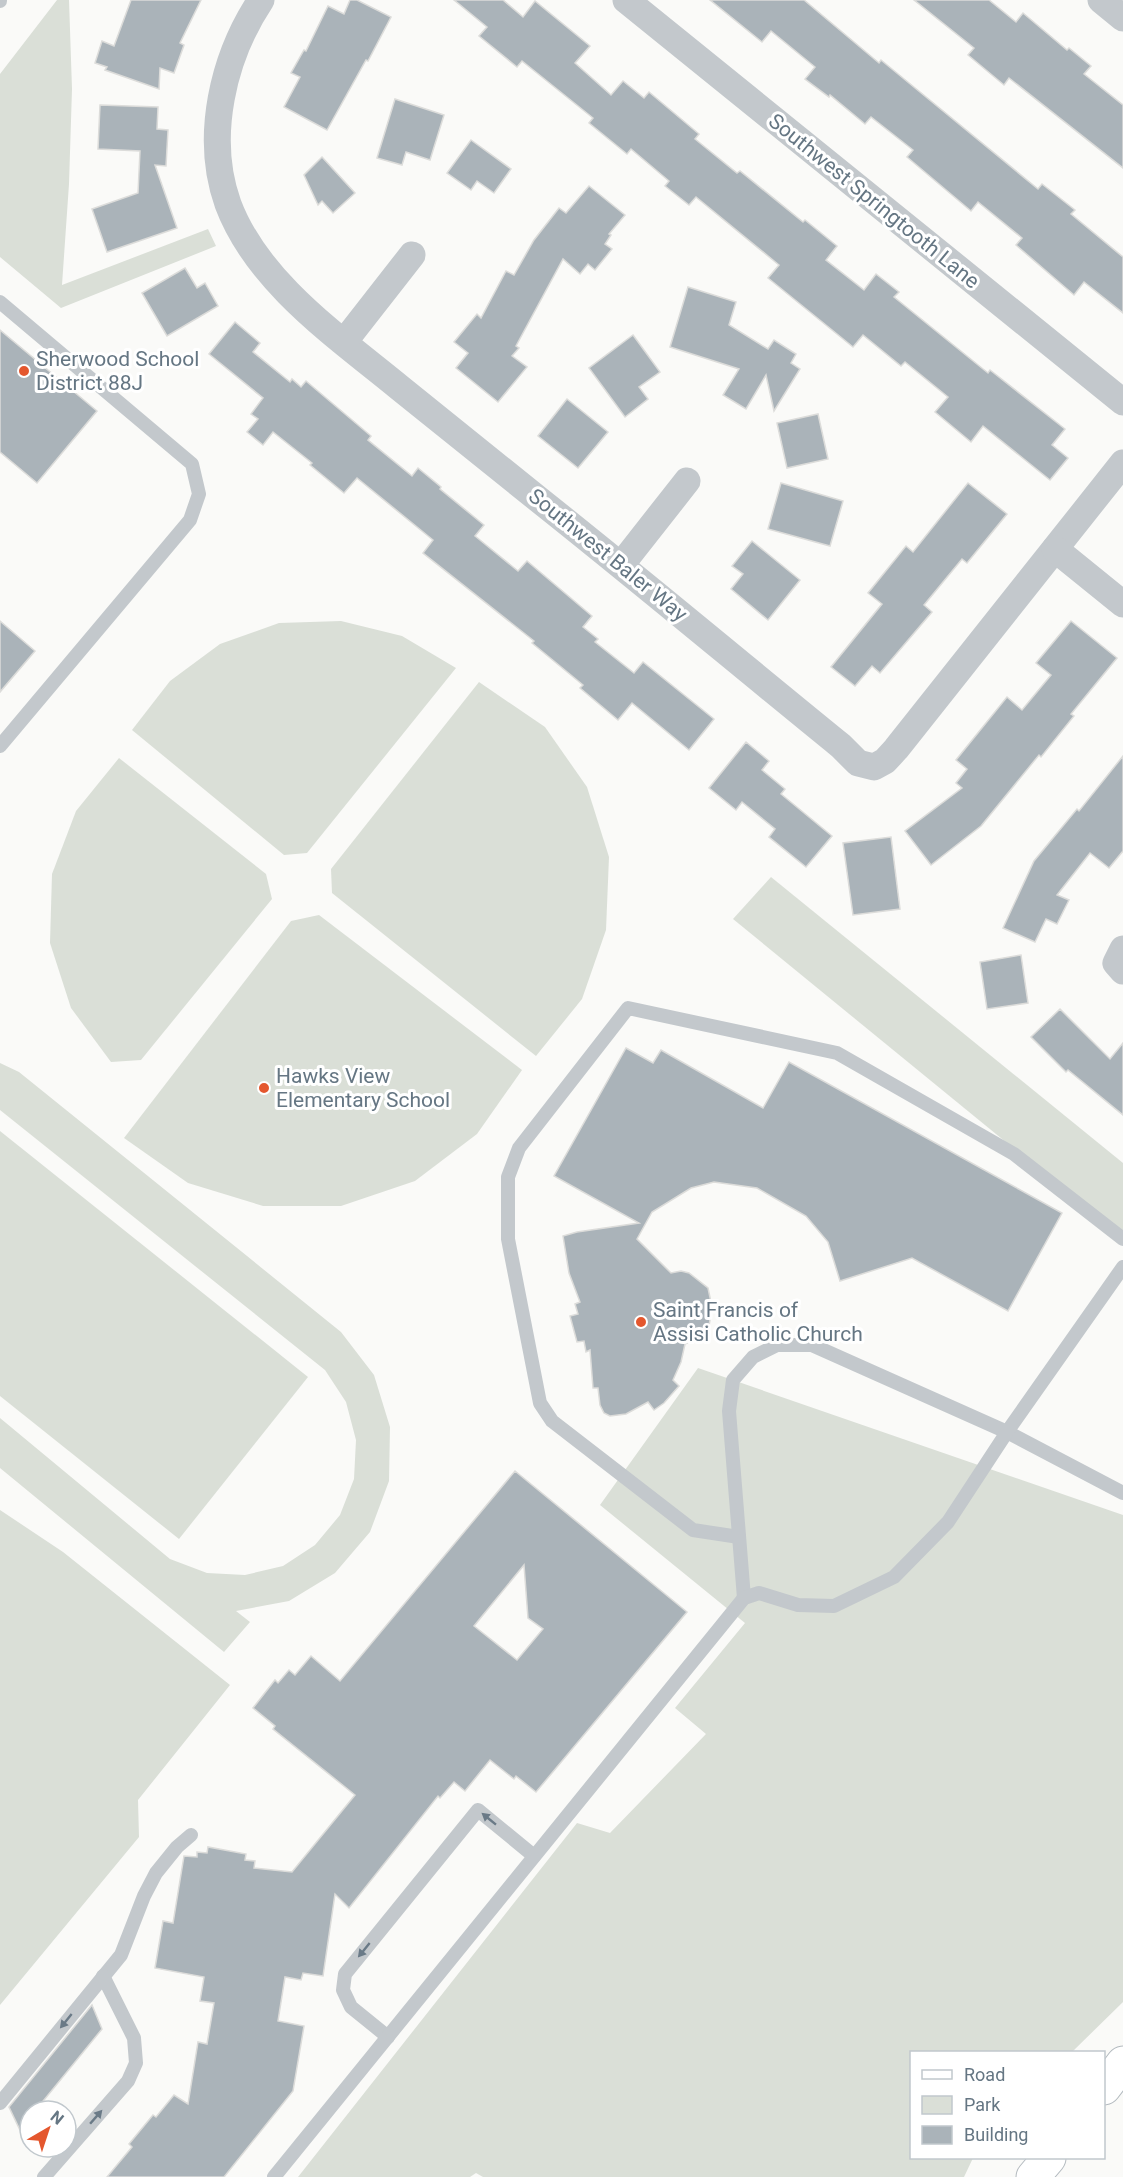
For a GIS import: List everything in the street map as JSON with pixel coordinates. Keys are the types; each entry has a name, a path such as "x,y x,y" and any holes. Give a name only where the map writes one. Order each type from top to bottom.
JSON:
{"main road":[{"path":"1105,2087 1123,2063"},
{"path":"1033,2177 1047,2159"}],"street":[{"name":"Southwest Baler Way","path":"261,0 240,39 223,88 218,123 222,182 228,204 253,252 273,278 344,342 841,746 858,763 874,766 885,761 896,749 1123,463"},
{"name":"Southwest Springtooth Lane","path":"626,0 1123,402"},
{"path":"1101,0 1123,18"},
{"path":"344,342 412,255"},
{"path":"621,566 687,481"},
{"path":"1055,549 1123,604"},
{"path":"1123,949 1116,963 1123,970"}],"lane":[{"path":"0,302 192,464 199,494 190,520 0,746"},
{"path":"739,1537 693,1530 552,1421 540,1403 508,1239 508,1177 519,1149 628,1008 837,1053 1014,1154 1123,1239"},
{"path":"274,2177 744,1598 759,1593 798,1605 834,1606 894,1577 948,1522 1007,1432 1123,1267"},
{"path":"744,1598 729,1411 733,1380 753,1357 777,1345 812,1345 1007,1432 1123,1493"},
{"path":"388,2037 351,2007 343,1990 345,1974 352,1965 478,1810 534,1856"},
{"path":"0,2103 121,1955 144,1896 156,1873 177,1847 192,1834"},
{"path":"44,2177 128,2081 136,2063 134,2038 104,1976"}],"green space":[{"path":"57,0 69,0 72,89 69,184 62,285 208,229 216,246 61,308 0,257 0,74"},
{"path":"341,621 402,636 456,668 307,853 284,855 132,730 170,681 220,644 279,623"},
{"path":"479,682 545,727 587,787 609,857 606,930 582,999 536,1056 332,893 331,869"},
{"path":"119,758 266,874 272,899 141,1060 111,1062 71,1008 50,943 52,874 76,811"},
{"path":"771,877 1123,1163 1123,1238 733,919"},
{"path":"319,915 522,1070 477,1134 415,1181 341,1206 263,1206 188,1183 124,1138 291,921"},
{"path":"0,1063 19,1072 341,1332 374,1375 390,1427 389,1481 370,1532 335,1573 289,1601 236,1611 250,1622 224,1652 0,1468 0,1418 170,1559 207,1573 245,1575 283,1566 315,1545 340,1515 354,1479 356,1440 346,1402 325,1370 0,1110"},
{"path":"0,1131 308,1377 179,1539 0,1396"},
{"path":"698,1368 1123,1515 1123,2002 1073,2051 910,2051 910,2159 973,2159 964,2177 483,2177 476,2173 470,2177 298,2177 577,1823 610,1833 706,1734 675,1708 745,1623 600,1505"},
{"path":"0,1510 63,1552 230,1685 138,1800 139,1837 0,2005"}],"building":[{"path":"131,0 201,0 180,43 184,45 174,73 160,68 159,89 105,70 107,67 95,63 102,41 114,46"},
{"path":"350,0 357,0 391,17 327,130 284,107 300,77 291,73 304,50 306,51 328,6 344,14"},
{"path":"454,0 503,0 523,17 535,1 590,46 575,63 611,95 623,81 644,98 649,92 699,134 695,139 737,173 740,171 803,222 805,220 837,246 826,260 864,290 876,274 899,292 894,297 988,373 990,370 1065,429 1052,445 1068,458 1050,480 983,426 971,442 935,412 948,397 905,362 901,366 863,335 853,347 768,278 779,265 696,197 689,205 665,186 669,181 631,149 627,154 589,123 593,118 522,61 517,67 479,36 487,27"},
{"path":"710,0 804,0 879,63 881,60 1038,189 1042,184 1075,210 1071,214 1123,257 1123,313 1084,282 1074,295 1016,245 1022,238 978,202 971,211 907,157 913,150 871,117 865,124 830,95 829,97 805,79 815,67 771,31 762,42"},
{"path":"914,0 989,0 1016,22 1023,13 1067,50 1069,48 1091,66 1084,74 1123,105 1123,168 1009,78 1004,85 968,55 974,48"},
{"path":"395,99 444,115 430,160 406,152 402,165 377,158"},
{"path":"100,105 158,107 157,129 168,130 166,166 155,165 177,228 107,252 92,209 138,193 140,151 98,149"},
{"path":"471,140 511,169 494,193 477,181 471,190 447,173"},
{"path":"322,157 355,193 333,213 322,201 318,205 304,175"},
{"path":"589,186 625,215 609,234 611,235 605,244 612,249 595,270 588,264 580,274 563,259 516,346 519,348 512,356 527,367 498,402 456,368 468,353 454,342 477,314 481,318 506,271 514,275 534,240 559,208 566,213"},
{"path":"185,268 197,288 205,283 218,306 167,336 142,293"},
{"path":"688,287 736,302 729,325 768,349 774,340 796,354 791,363 800,369 774,411 766,375 746,409 723,395 739,369 670,347"},
{"path":"235,322 260,343 253,352 290,382 292,379 301,387 306,381 371,436 368,440 412,476 418,468 484,525 475,536 518,571 527,561 592,616 583,627 598,639 595,642 634,673 643,662 714,719 689,750 632,703 618,720 580,688 583,685 532,643 534,641 423,553 433,540 357,478 344,493 310,465 312,463 273,432 263,445 247,432 258,419 251,414 263,398 209,354"},
{"name":"Sherwood School District 88J","path":"0,330 97,411 37,483 0,452"},
{"path":"633,335 660,372 639,387 648,399 625,417 589,368"},
{"path":"567,399 608,432 578,468 538,436"},
{"path":"818,414 828,459 787,468 777,423"},
{"path":"781,483 843,501 830,546 768,529"},
{"path":"968,483 1007,514 967,563 962,559 924,605 932,612 880,673 872,666 855,686 831,667 882,604 868,593 906,546 913,552"},
{"path":"752,541 800,580 768,620 731,589 743,574 732,566"},
{"path":"0,621 35,651 0,692"},
{"path":"1071,621 1117,658 1071,714 1074,716 1041,757 1039,755 981,826 931,865 905,831 962,788 956,783 967,769 956,760 1007,697 1022,710 1051,675 1036,663"},
{"path":"746,742 769,761 762,770 785,789 781,794 832,836 806,867 769,837 775,829 742,802 736,810 709,788"},
{"path":"1123,756 1123,851 1109,868 1090,853 1057,895 1069,900 1057,924 1046,919 1035,942 1003,928 1034,861 1077,809 1079,811"},
{"path":"891,837 900,909 853,915 843,843"},
{"path":"1021,955 1028,1003 987,1009 980,962"},
{"path":"1060,1009 1110,1059 1123,1043 1123,1115 1068,1070 1066,1072 1031,1037"},
{"path":"626,1048 653,1063 661,1050 763,1108 789,1062 1062,1213 1008,1311 912,1258 840,1281 828,1242 806,1216 757,1188 714,1182 691,1188 652,1212 637,1239 671,1273 681,1271 689,1273 708,1288 712,1307 709,1326 699,1338 685,1344 681,1362 673,1380 679,1386 664,1403 654,1410 648,1402 626,1414 610,1416 604,1413 600,1405 598,1388 593,1388 590,1350 586,1352 584,1341 577,1342 570,1316 578,1314 575,1304 580,1302 569,1273 563,1236 639,1223 554,1176"},
{"path":"515,1471 687,1612 536,1792 516,1776 514,1779 490,1760 465,1791 454,1782 440,1798 438,1796 349,1908 335,1894 323,1976 303,1973 301,1980 285,1977 278,2021 304,2026 293,2091 224,2177 107,2177 132,2147 129,2144 153,2115 156,2117 174,2095 188,2104 198,2042 207,2044 214,2003 200,2001 204,1977 155,1968 163,1921 173,1923 184,1856 197,1857 197,1852 207,1853 208,1847 246,1854 245,1860 255,1861 254,1868 292,1872 355,1795 273,1729 275,1726 253,1708 275,1680 278,1683 289,1670 295,1675 311,1656 340,1681","holes":["524,1565 528,1618 543,1629 517,1660 474,1626"]},
{"path":"92,2005 102,2029 45,2099 18,2099 18,2126 9,2107"}],"place":[{"name":"Sherwood School District 88J","path":"24,371"},
{"name":"Hawks View Elementary School","path":"264,1088"},
{"name":"Saint Francis of Assisi Catholic Church","path":"641,1322"}]}
